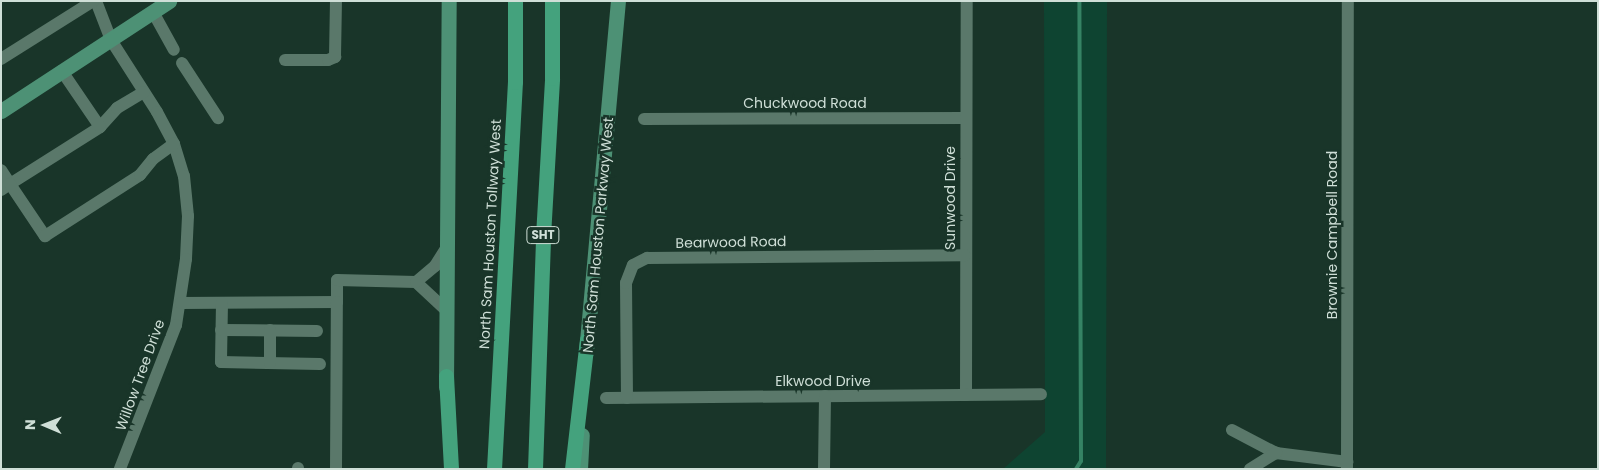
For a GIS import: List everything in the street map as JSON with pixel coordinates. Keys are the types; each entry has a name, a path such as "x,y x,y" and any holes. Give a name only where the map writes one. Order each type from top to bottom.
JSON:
{"highway":[{"name":"North Sam Houston Tollway West","path":"494,469 515,82 515,1"},
{"name":"SHT","path":"535,469 543,236 552,78 552,1"},
{"path":"572,469 587,340"},
{"path":"446,376 451,469"}],"main road":[{"path":"1,111 169,1"},
{"path":"446,469 449,1"},
{"name":"North Sam Houston Parkway West","path":"580,469 587,340 618,1"}],"street":[{"name":"Willow Tree Drive","path":"94,1 111,40 174,144 184,176 188,216 181,303 161,369 120,469"},
{"path":"1,59 94,1"},
{"path":"285,60 330,60 336,55 336,1"},
{"name":"Sunwood Drive","path":"966,395 967,1"},
{"name":"Brownie Campbell Road","path":"1347,466 1348,1"},
{"path":"153,12 174,50"},
{"path":"182,63 218,118"},
{"path":"62,71 100,127"},
{"path":"6,187 100,127 117,108 144,92"},
{"name":"Chuckwood Road","path":"644,119 966,118"},
{"path":"1,170 6,187 45,236 140,175 153,159 174,144"},
{"path":"336,469 337,280 416,282 436,266 447,247"},
{"name":"Bearwood Road","path":"627,398 626,283 633,265 647,258 965,255"},
{"path":"416,282 446,310"},
{"path":"181,303 336,302"},
{"path":"222,303 221,362 320,364"},
{"path":"221,330 317,330"},
{"path":"270,330 270,363"},
{"name":"Elkwood Drive","path":"606,398 1041,394"},
{"path":"824,396 824,469"},
{"path":"1232,430 1276,453 1347,466"},
{"path":"1250,469 1276,453"}],"green space":[{"path":"1044,1 1107,1 1106,469 1003,469 1045,432"}],"waterway":[{"path":"1076,469 1081,461 1079,1"}]}
